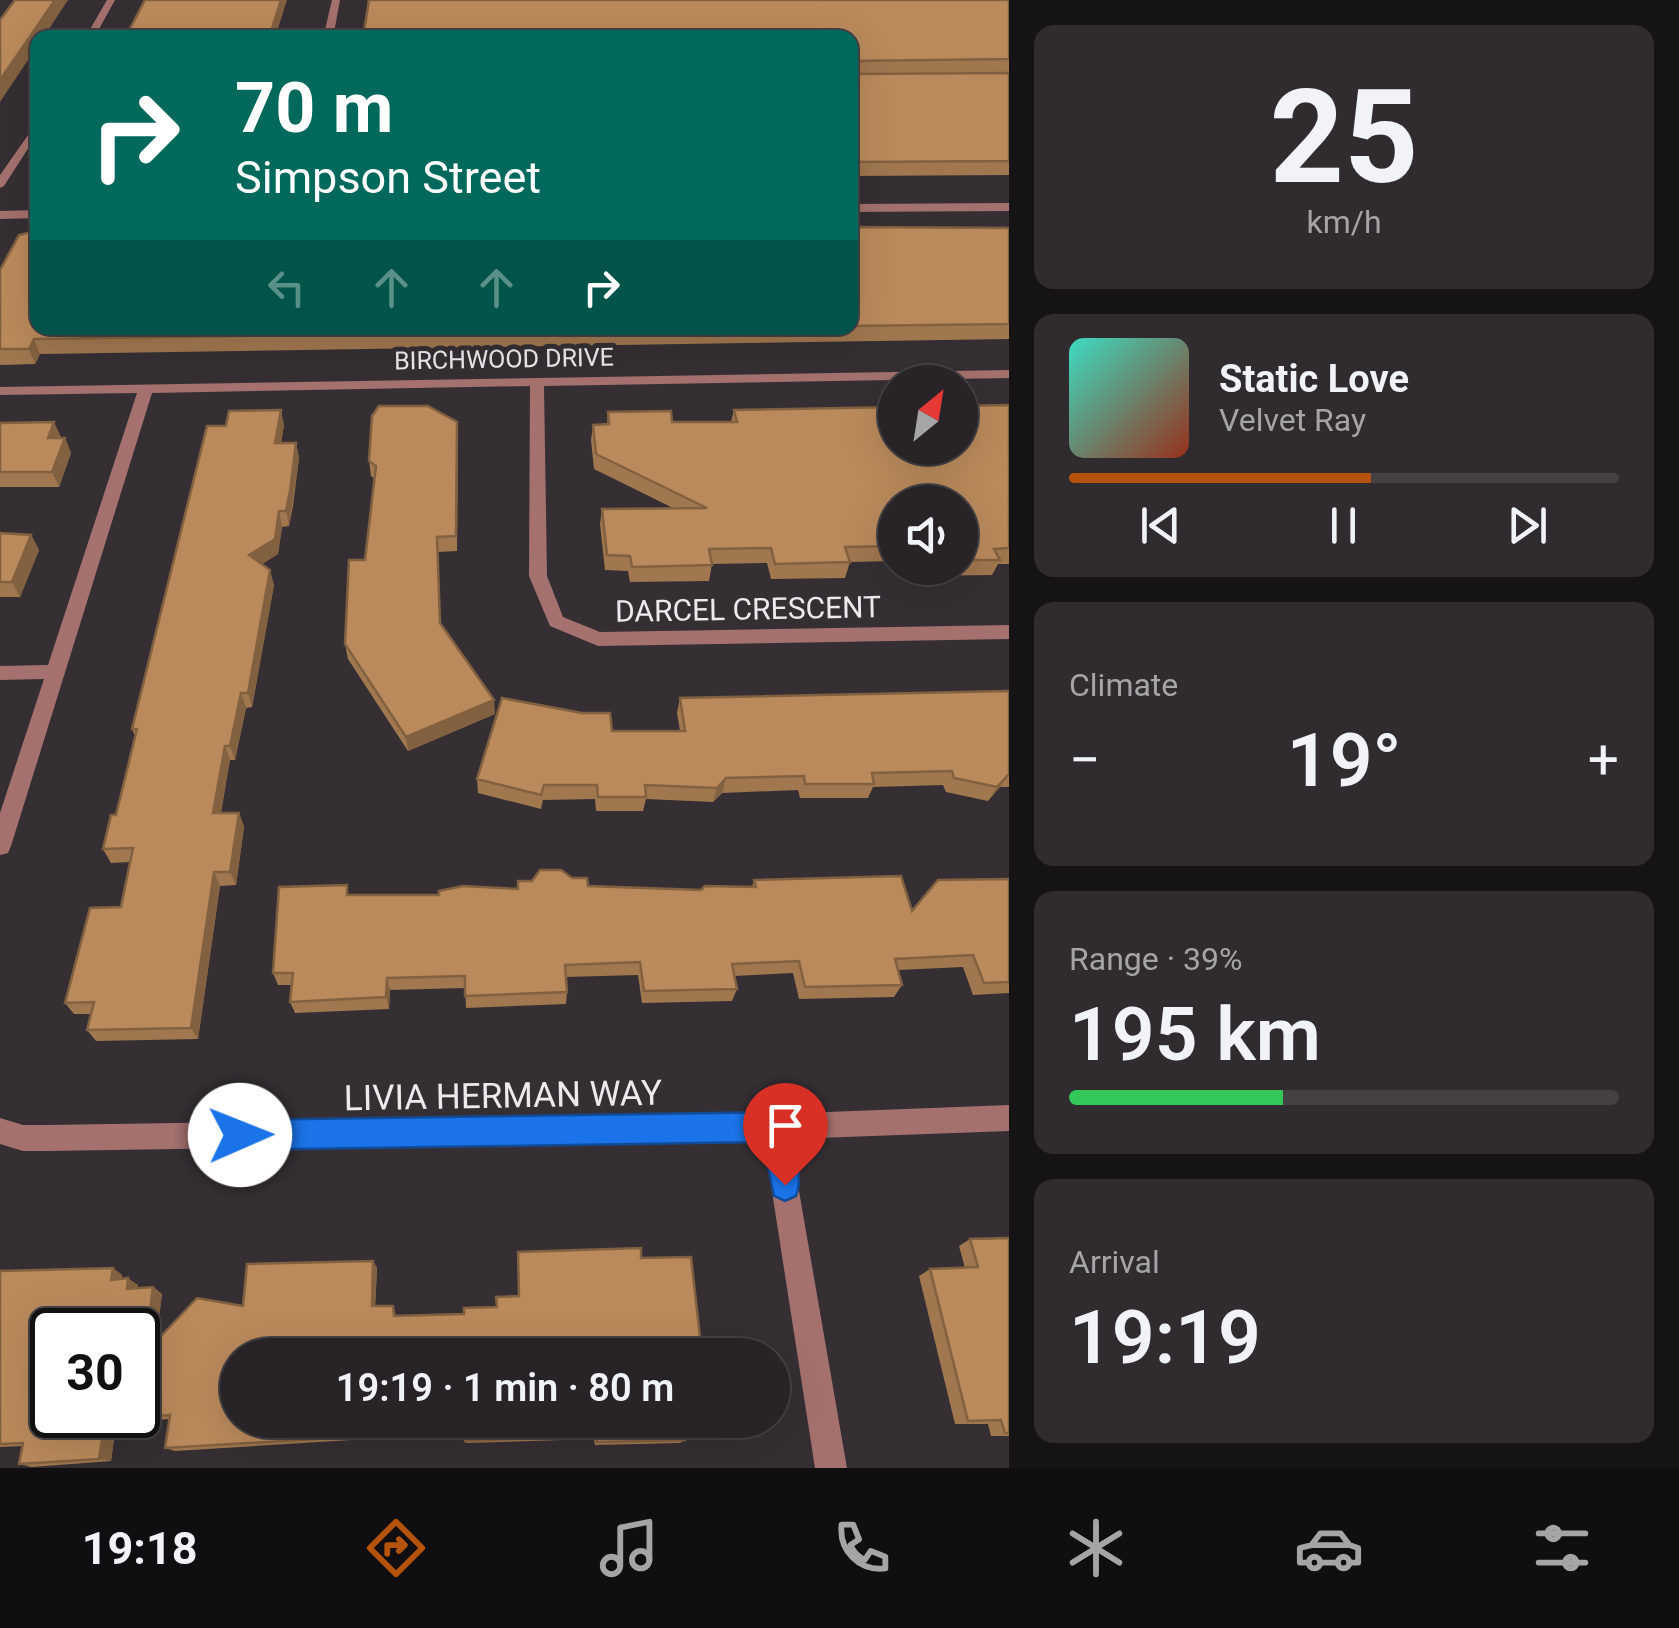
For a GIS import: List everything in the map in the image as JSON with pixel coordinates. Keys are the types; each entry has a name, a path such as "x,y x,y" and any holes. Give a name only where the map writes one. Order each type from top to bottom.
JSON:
{"street":[{"path":"94,30 111,0"},
{"path":"330,30 336,0"},
{"path":"0,184 30,137"},
{"path":"858,208 1009,207"},
{"path":"0,215 30,214"},
{"name":"BIRCHWOOD DRIVE","path":"0,391 1009,374"},
{"name":"DARCEL CRESCENT","path":"537,381 538,576 556,621 598,639 1009,632"},
{"path":"0,846 146,388"},
{"path":"0,673 53,672"},
{"name":"LIVIA HERMAN WAY","path":"0,1130 23,1138 48,1138 775,1127 1009,1118"},
{"path":"775,1127 831,1468"}],"building":[{"path":"15,0 55,0 34,30 30,30 30,36 0,80 0,20"},
{"path":"145,0 281,0 272,30 129,30"},
{"path":"369,0 1009,0 1009,59 858,61 858,30 364,30"},
{"path":"1009,73 1009,161 858,162 858,74"},
{"path":"858,227 1009,228 1009,324 858,326"},
{"path":"30,232 30,335 306,335 34,339 29,349 0,349 0,270 19,235"},
{"path":"1009,405 1009,548 994,549 1000,560 978,560 978,485 878,485 878,546 845,547 850,562 775,564 771,548 709,549 712,565 632,567 630,556 607,555 602,509 707,508 596,454 593,425 609,424 608,412 671,411 672,422 737,422 734,410 878,407 878,465 978,465 978,406"},
{"path":"379,406 428,406 457,422 456,536 437,537 440,623 494,700 406,737 345,644 349,560 365,560 376,466 369,461 372,416"},
{"path":"281,410 275,443 296,443 290,491 286,511 279,511 275,539 249,555 270,570 248,693 241,693 230,746 225,746 213,813 239,813 230,872 214,872 191,1028 87,1030 94,1002 65,1003 90,908 121,907 133,848 103,849 111,815 116,815 137,729 132,729 207,426 226,426 229,411"},
{"path":"54,422 48,438 65,438 52,472 0,472 0,423"},
{"path":"0,533 31,535 12,582 0,582"},
{"path":"1009,691 1009,774 997,787 954,778 952,771 872,773 874,784 805,784 804,776 726,778 717,788 645,785 646,797 598,797 597,785 544,785 541,795 477,779 502,698 582,713 610,713 612,731 685,731 680,698"},
{"path":"540,870 561,870 572,878 587,878 588,886 701,890 705,886 756,887 754,880 901,876 912,911 938,880 1009,879 1009,982 984,983 973,955 895,959 902,985 805,987 799,961 732,964 737,989 644,991 640,962 565,965 567,992 465,996 465,976 387,978 386,997 290,1002 293,973 273,973 279,887 347,885 347,895 439,895 439,891 463,886 518,889 518,881 532,881"},
{"path":"1009,1238 1009,1433 1005,1433 1001,1420 968,1421 930,1269 978,1267 970,1239"},
{"path":"641,1248 641,1258 691,1257 700,1338 220,1338 220,1438 332,1438 165,1448 170,1415 160,1416 160,1337 197,1298 243,1306 247,1264 373,1261 372,1306 393,1306 394,1316 464,1314 464,1308 497,1307 496,1297 519,1296 518,1252"},
{"path":"113,1268 111,1280 128,1278 127,1289 153,1287 150,1308 30,1308 30,1438 102,1438 99,1459 19,1464 23,1443 0,1444 0,1271"},
{"path":"465,1438 544,1438 465,1441"},
{"path":"597,1438 685,1440 597,1442"}],"route":[{"path":"240,1135 775,1127 785,1185"}]}
